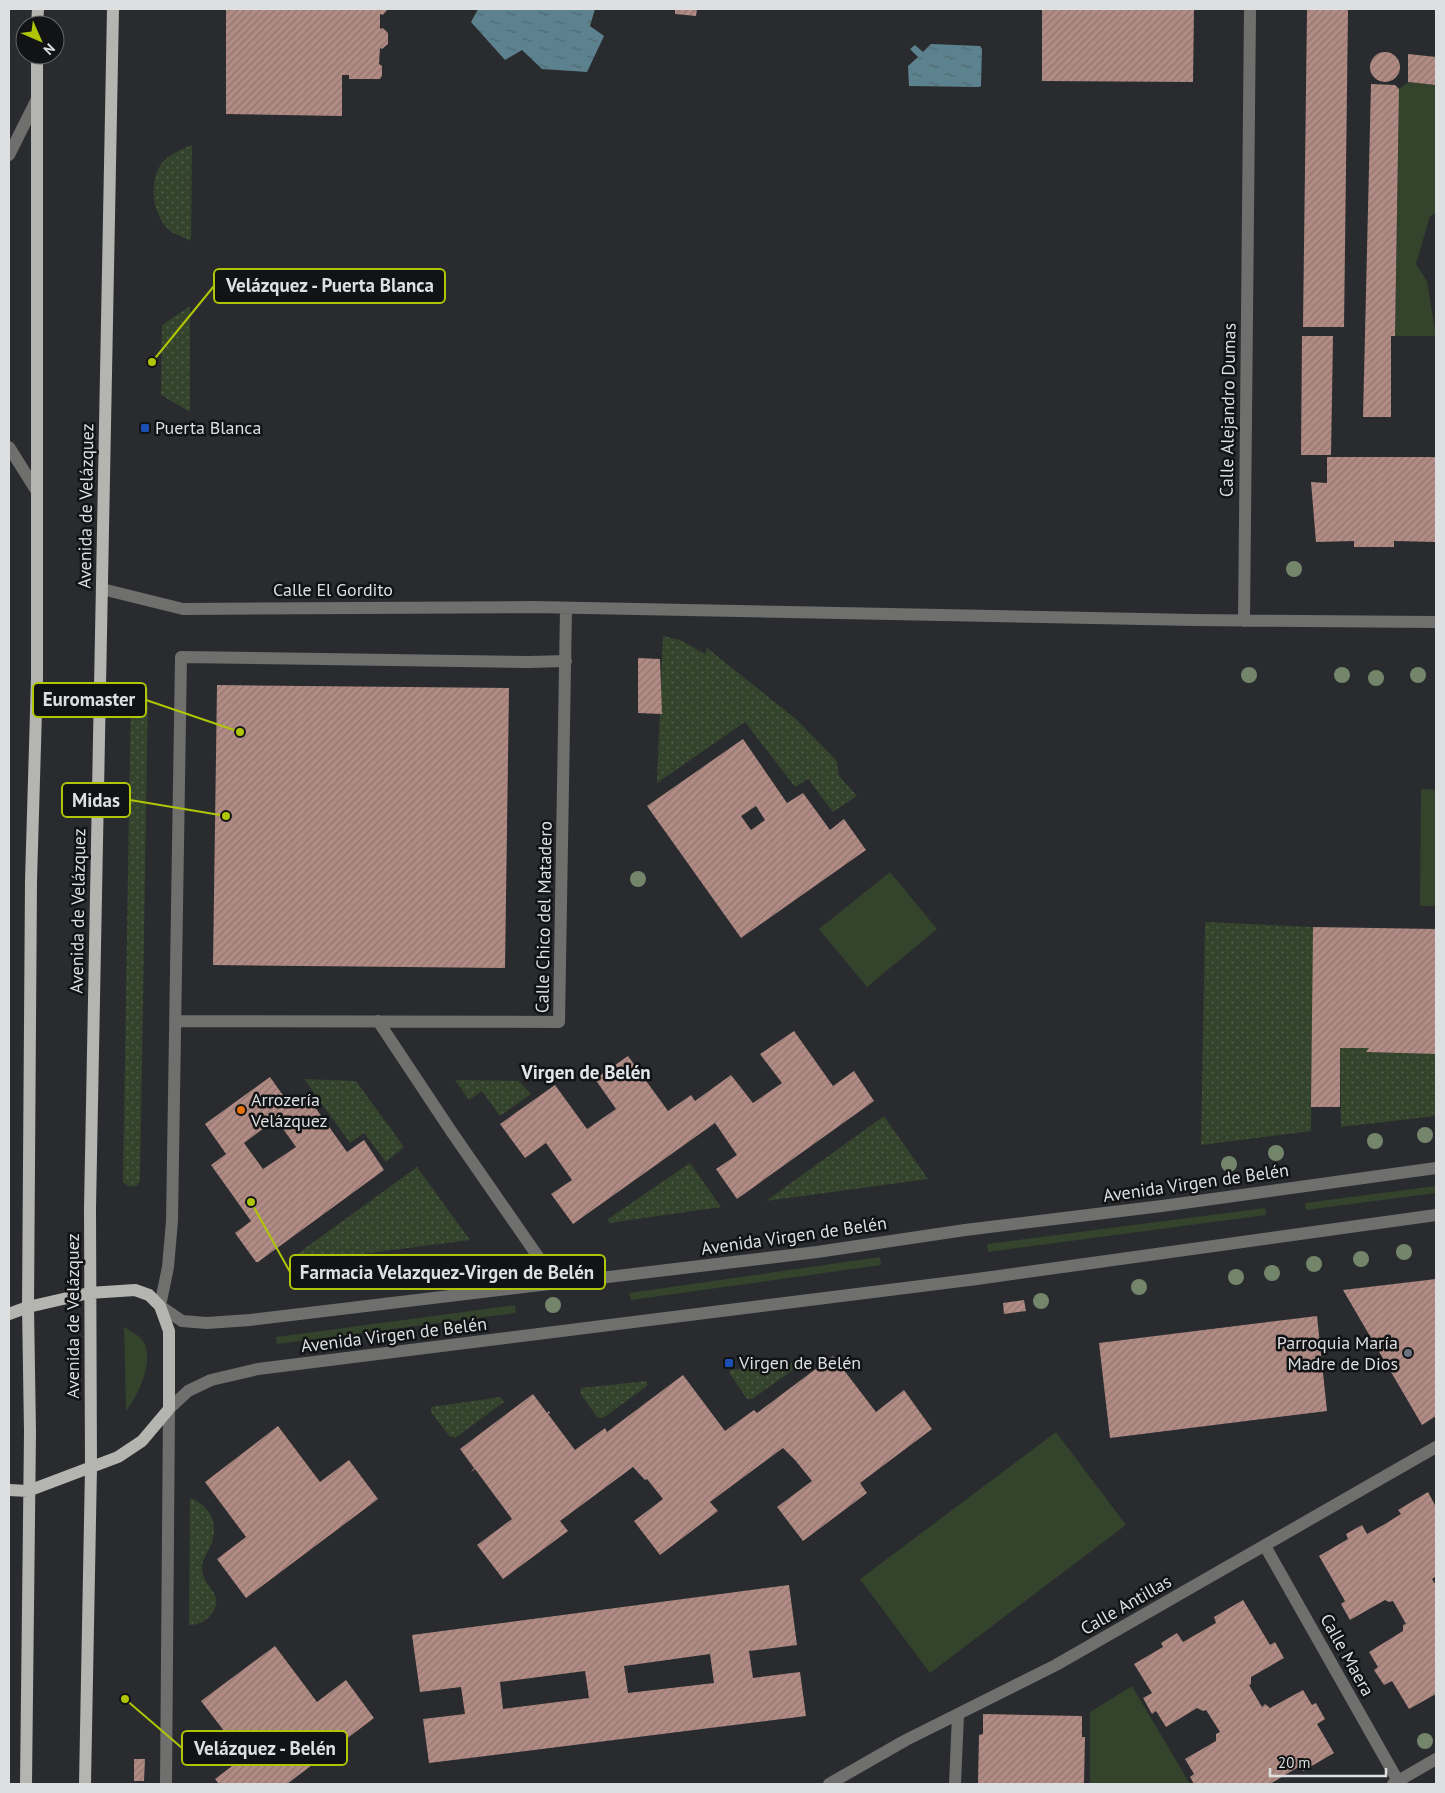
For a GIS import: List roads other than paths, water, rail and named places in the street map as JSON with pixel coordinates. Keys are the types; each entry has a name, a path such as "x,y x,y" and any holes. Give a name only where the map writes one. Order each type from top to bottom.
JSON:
{"main road":[{"name":"Avenida de Velázquez","path":"85,1784 91,1468 90,1293 113,9"},
{"path":"26,1784 31,881 37,678 37,65"},
{"path":"9,1314 28,1307 90,1293 135,1290 149,1295 160,1306 169,1331 169,1409 142,1441 118,1457 91,1468 28,1491 9,1490"}],"street":[{"name":"Calle Alejandro Dumas","path":"1244,621 1250,9"},
{"path":"9,155 36,100"},
{"path":"9,447 36,490"},
{"name":"Calle El Gordito","path":"102,588 183,609 566,608 1244,621"},
{"name":"Calle Chico del Matadero","path":"175,1021 560,1022 566,608"},
{"path":"1244,621 1436,622"},
{"path":"160,1306 168,1267 172,1221 181,657 566,661"},
{"path":"378,1021 446,1124 557,1284"},
{"name":"Avenida Virgen de Belén","path":"160,1306 182,1320 207,1323 250,1320 817,1252 965,1230 1162,1206 1436,1168"},
{"name":"Avenida Virgen de Belén","path":"169,1409 188,1391 211,1380 258,1370 976,1279 1436,1215"},
{"path":"166,1784 169,1409"},
{"name":"Calle Antillas","path":"829,1784 906,1740 1056,1666 1436,1448"},
{"name":"Calle Maera","path":"1265,1546 1396,1783"},
{"path":"955,1784 958,1715"},
{"path":"1396,1783 1436,1759"}],"water":[{"path":"478,9 595,9 590,26 604,36 587,72 542,69 522,50 505,60 471,22"},
{"path":"931,44 980,46 982,49 981,86 909,86 908,66 918,57 910,49 915,45 923,52"}],"place":[{"name":"Velázquez - Puerta Blanca","path":"152,362"},
{"name":"Puerta Blanca","path":"145,428"},
{"name":"Euromaster","path":"240,732"},
{"name":"Midas","path":"226,816"},
{"name":"Arrozería Velázquez","path":"241,1110"},
{"name":"Farmacia Velazquez-Virgen de Belén","path":"251,1202"},
{"name":"Parroquia María Madre de Dios","path":"1408,1353"},
{"name":"Virgen de Belén","path":"729,1363"},
{"name":"Velázquez - Belén","path":"125,1699"}],"district":[{"name":"Virgen de Belén","path":"586,1072"}]}
